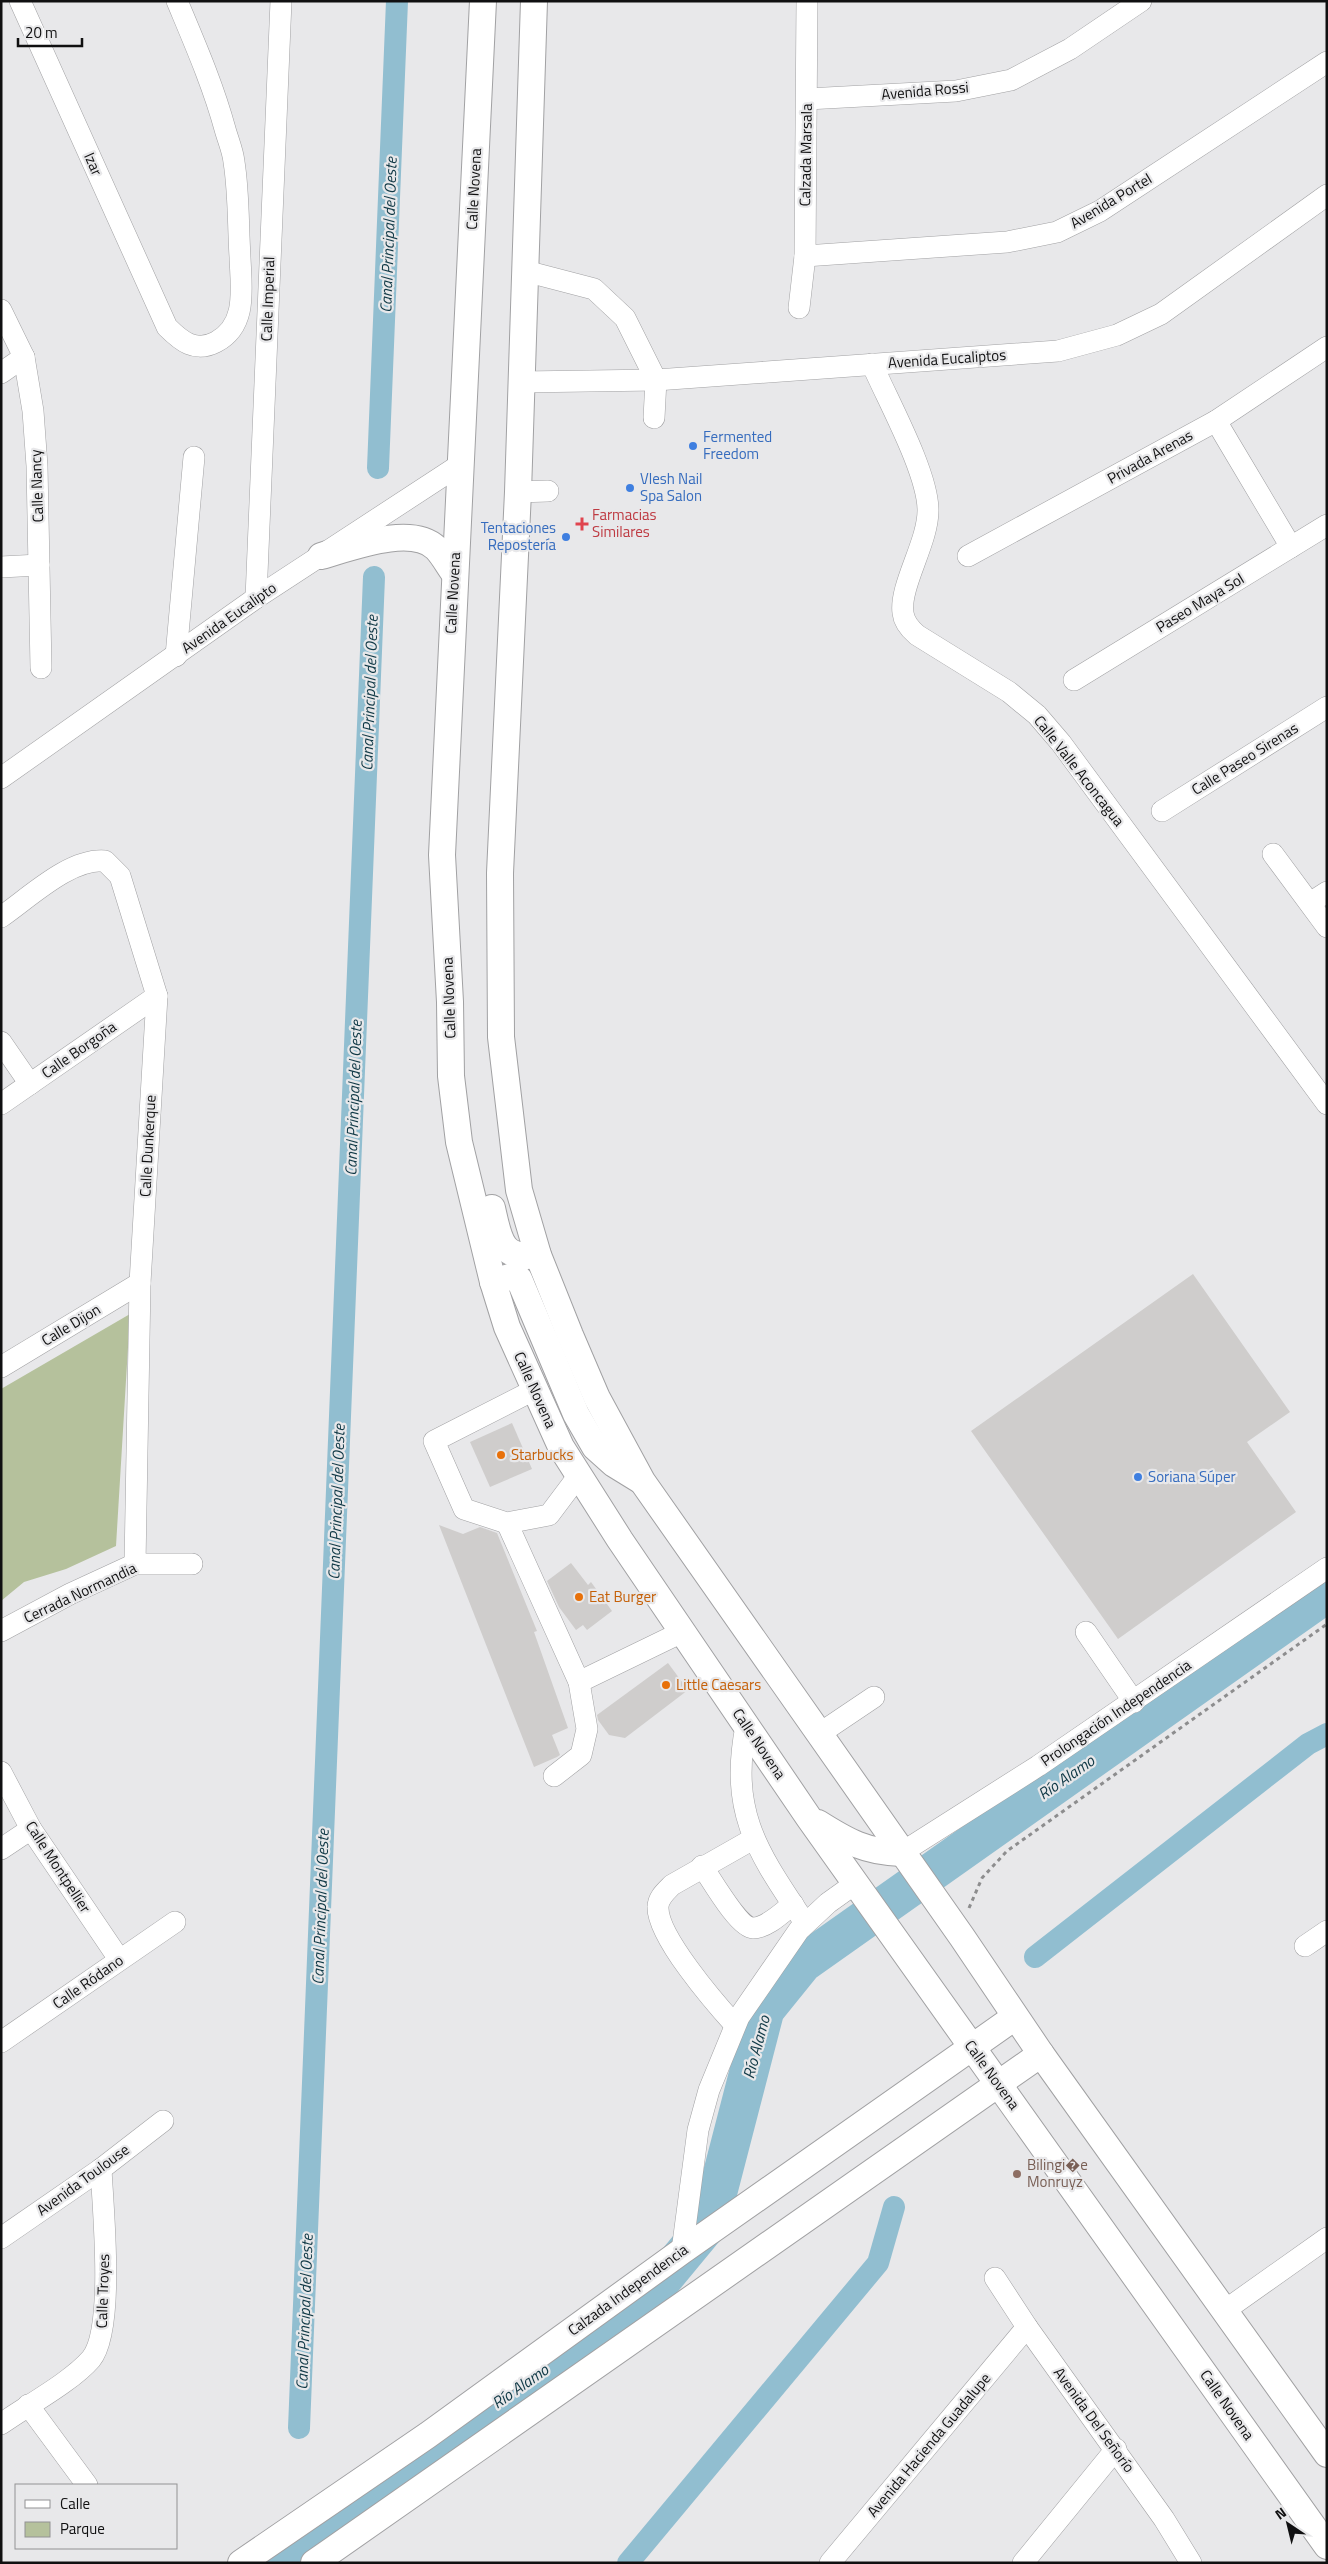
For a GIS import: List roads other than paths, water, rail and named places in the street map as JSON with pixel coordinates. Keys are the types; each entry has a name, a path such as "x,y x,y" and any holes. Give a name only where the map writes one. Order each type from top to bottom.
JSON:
{"main road":[{"name":"Calle Novena","path":"483,1 454,573 442,855 452,1076 459,1142 493,1282 507,1327 561,1447 682,1632 809,1818 1327,2546"},
{"path":"534,1 518,492 500,873 501,1037 519,1190 538,1254 597,1398 642,1481 962,1937 1040,2054 1327,2454"},
{"path":"322,556 389,539 422,539 435,547 454,573"},
{"path":"450,1002 464,1030 474,1132 498,1235 509,1251 520,1257 538,1254"},
{"path":"493,1282 512,1276 519,1279 576,1414 595,1447 614,1464 642,1481"},
{"path":"809,1818 851,1843 868,1850 904,1856"},
{"name":"Calzada Independencia","path":"240,2563 428,2434 682,2250 1015,2017"},
{"path":"314,2563 1040,2054"}],"street":[{"name":"Izar","path":"20,1 167,327 182,343 197,346 213,344 228,335 238,318 242,302 234,161 214,88 177,1"},
{"name":"Calle Imperial","path":"256,598 281,1"},
{"name":"Calzada Marsala","path":"799,308 805,256 807,1"},
{"name":"Avenida Rossi","path":"807,99 956,91 1011,80 1070,49 1141,1"},
{"name":"Avenida Portel","path":"805,256 1007,242 1057,232 1100,212 1327,62"},
{"name":"Avenida Eucaliptos","path":"522,382 656,380 1058,351 1118,335 1161,314 1327,195"},
{"path":"526,271 594,289 624,318 656,380 654,418"},
{"name":"Calle Nancy","path":"1,310 24,357 33,411 36,457 41,668"},
{"name":"Privada Arenas","path":"968,556 1216,421 1327,347"},
{"path":"1,373 24,357"},
{"name":"Calle Valle Aconcagua","path":"872,364 922,479 928,510 921,546 903,600 903,614 908,626 916,635 1009,692 1036,715 1061,743 1327,1104"},
{"path":"1216,421 1292,547"},
{"path":"176,656 194,457"},
{"name":"Avenida Eucalipto","path":"1,778 256,598 461,464"},
{"path":"518,492 548,491"},
{"name":"Paseo Maya Sol","path":"1074,680 1327,526"},
{"path":"1,567 39,565"},
{"name":"Calle Paseo Sirenas","path":"1162,811 1327,707"},
{"path":"1273,854 1318,898 1327,927"},
{"name":"Calle Dunkerque","path":"1,917 75,865 92,860 105,861 120,876 157,996 140,1283 135,1564"},
{"name":"Calle Borgoña","path":"1,1104 157,996"},
{"path":"1,1042 30,1084"},
{"name":"Calle Dijon","path":"1,1368 140,1283"},
{"path":"534,1390 434,1441 464,1509 507,1523 550,1515 579,1476"},
{"path":"507,1523 579,1682 587,1729 582,1755 554,1776"},
{"name":"Cerrada Normandia","path":"1,1631 70,1594 135,1564 192,1564"},
{"name":"Prolongación Independencia","path":"904,1856 1134,1702 1327,1568"},
{"path":"579,1682 682,1632"},
{"path":"1086,1632 1134,1702"},
{"path":"819,1734 874,1697"},
{"path":"746,1726 740,1758 745,1814 753,1839 806,1923"},
{"name":"Calle Montpellier","path":"1,1772 31,1829 119,1959"},
{"path":"1,1849 31,1829"},
{"path":"735,2026 711,1998 675,1949 665,1932 658,1913 659,1900 663,1893 702,1866 753,1839"},
{"path":"702,1866 735,1914 747,1926 759,1926 793,1904"},
{"path":"682,2250 698,2130 709,2090 735,2026 754,1992 806,1923 859,1888"},
{"name":"Calle Ródano","path":"1,2042 175,1922"},
{"path":"1305,1946 1327,1931"},
{"name":"Avenida Toulouse","path":"1,2238 101,2169 163,2121"},
{"name":"Calle Troyes","path":"1,2424 86,2364 97,2350 100,2342 104,2309 105,2266 101,2169"},
{"path":"1224,2311 1327,2238"},
{"name":"Avenida Del Señorío","path":"995,2278 1027,2327 1116,2450 1192,2563"},
{"name":"Avenida Hacienda Guadalupe","path":"830,2563 1027,2327"},
{"path":"28,2405 86,2484"},
{"path":"1023,2563 1116,2450"}],"waterway":[{"name":"Canal Principal del Oeste","path":"378,468 397,1"},
{"name":"Canal Principal del Oeste","path":"299,2428 374,577"},
{"name":"Río Alamo","path":"272,2563 584,2343 653,2291 710,2222 765,2010 803,1963 1327,1593"},
{"path":"1035,1957 1308,1744 1327,1734"},
{"path":"628,2563 878,2263 894,2207"}],"place":[{"name":"Fermented Freedom","path":"693,446"},
{"name":"Vlesh Nail Spa Salon","path":"630,488"},
{"name":"Farmacias Similares","path":"582,524"},
{"name":"Tentaciones Repostería","path":"566,537"},
{"name":"Starbucks","path":"501,1455"},
{"name":"Soriana Súper","path":"1138,1477"},
{"name":"Eat Burger","path":"579,1597"},
{"name":"Little Caesars","path":"666,1685"},
{"name":"Bilingi�e Monruyz","path":"1017,2174"}]}
